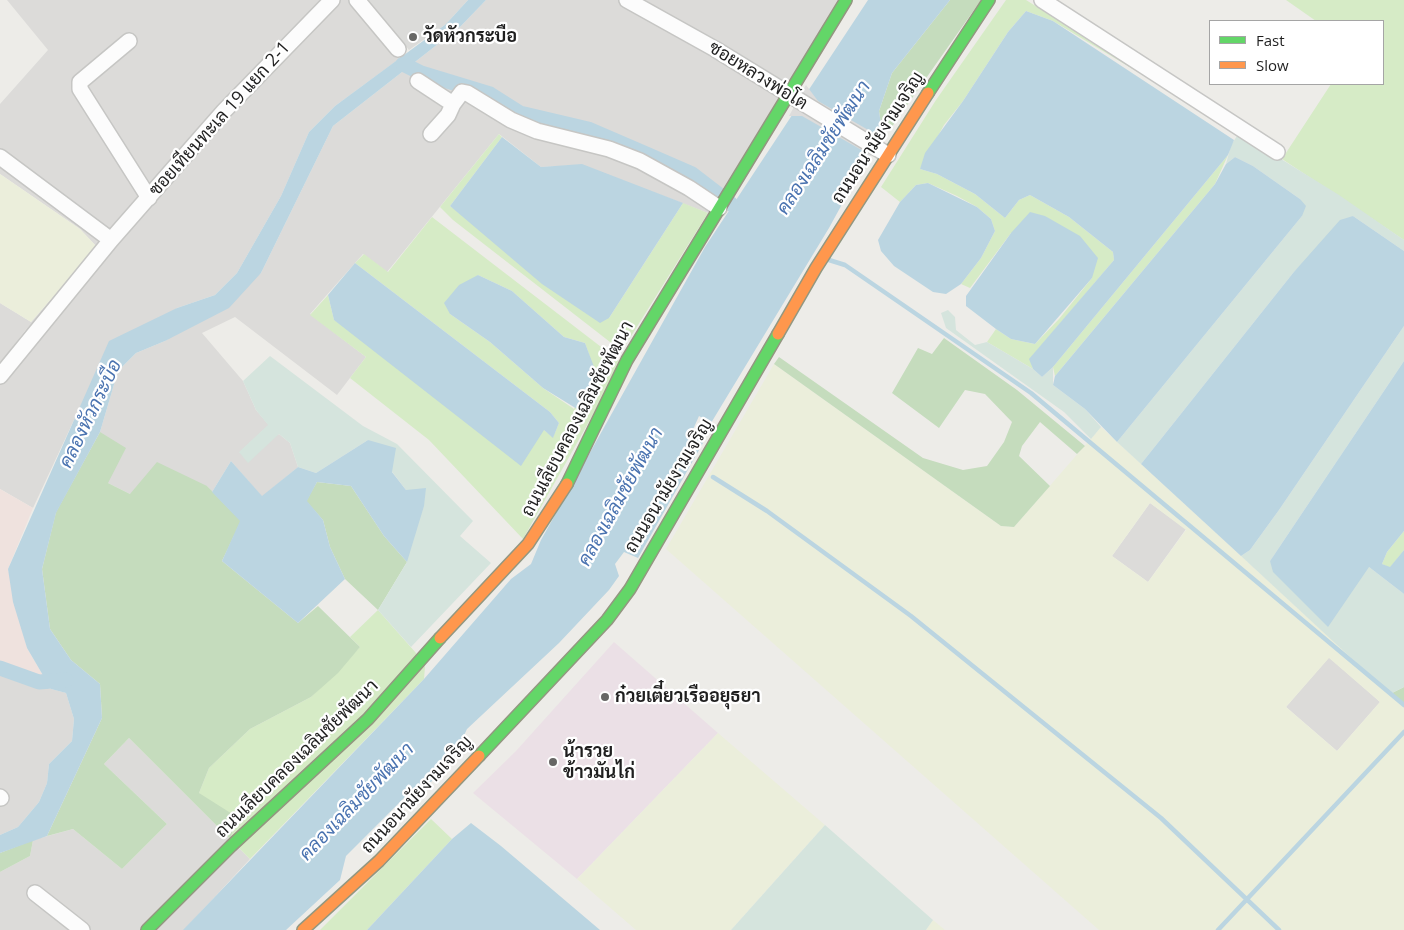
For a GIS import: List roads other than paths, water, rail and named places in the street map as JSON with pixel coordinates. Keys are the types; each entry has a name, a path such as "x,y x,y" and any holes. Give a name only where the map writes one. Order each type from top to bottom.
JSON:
{"street":[{"name":"ซอยเทียนทะเล 19 แยก 2-1","path":"0,376 46,317 111,240 224,111 332,0"},
{"path":"357,0 398,49"},
{"name":"ซอยหลวงพ่อโต","path":"627,0 715,49 793,99 882,151"},
{"name":"ถนนเลียบคลองเฉลิมชัยพัฒนา","path":"147,930 231,846 368,719 412,668 528,544 566,485 627,360 720,207 793,99 846,0"},
{"name":"ถนนอนามัยงามเจริญ","path":"304,930 379,862 607,620 630,589 839,231 882,151 989,0"},
{"path":"1042,0 1277,152"},
{"path":"129,41 80,82 80,89 149,198"},
{"path":"418,81 453,104"},
{"path":"431,134 448,115 462,92 467,93 511,120 536,131 609,149 640,161 720,207"},
{"path":"0,157 77,212 111,240"},
{"path":"35,893 82,930"}],"water":[{"name":"คลองหัวกระบือ","path":"468,0 486,0 461,26 333,126 261,273 229,308 165,341 136,353 118,371 100,432 56,513 42,569 50,629 71,660 100,684 102,718 47,836 0,853 0,835 18,827 39,802 47,783 49,764 72,741 74,719 66,693 51,689 27,648 13,602 8,569 109,341 177,308 215,295 237,273 281,196 309,132 335,106 446,24"},
{"name":"คลองเฉลิมชัยพัฒนา","path":"868,0 950,0 892,73 879,111 882,131 829,228 711,423 699,416 691,434 703,443 638,558 624,552 615,564 619,576 609,590 559,643 467,729 456,752 437,779 412,790 346,856 340,880 286,930 183,930 424,679 511,579 531,564 541,540 705,247"},
{"path":"1026,11 1053,21 1234,140 1228,155 1053,367 1042,377 1033,369 1029,359 1114,260 1113,252 1069,217 1030,195 1019,200 1005,218 975,194 937,174 920,169 925,153 963,101 1008,32"},
{"path":"502,137 541,167 582,164 683,203 609,318 600,323 542,284 450,206"},
{"path":"1235,157 1253,166 1300,199 1306,206 1302,216 1117,442 1085,409 1053,385 1055,376 1215,184 1226,164"},
{"path":"928,183 977,207 991,219 995,231 981,258 961,284 946,294 933,292 894,266 881,251 878,240 900,202 916,185"},
{"path":"1030,212 1045,216 1080,236 1098,258 1092,278 1035,344 1011,339 966,306 966,296 1011,233"},
{"path":"1353,216 1404,251 1404,326 1279,510 1250,550 1241,556 1141,464 1293,273 1340,220"},
{"path":"355,263 550,412 559,423 553,438 544,430 521,466 334,320 328,295"},
{"path":"478,275 512,291 564,337 585,343 599,380 596,397 582,412 543,388 490,342 450,314 444,303 459,285"},
{"path":"1404,361 1404,531 1387,552 1382,564 1390,567 1404,550 1404,594 1369,567 1328,627 1273,572 1270,561"},
{"path":"368,440 396,448 392,472 406,490 426,488 424,506 407,562 384,536 351,486 317,482 307,501 323,520 330,547 345,579 298,623 222,561 240,521 212,492 231,461 262,496 298,467 316,473"},
{"path":"471,823 600,930 367,930 452,839"}],"waterway":[{"path":"403,64 421,73 490,94 520,113 588,129 692,174 731,204"},
{"path":"829,260 845,265 1031,393 1404,705"},
{"path":"713,477 767,511 911,616 1161,818 1279,930"},
{"path":"0,668 39,682 66,680"},
{"path":"1218,930 1404,732"}],"place":[{"name":"วัดหัวกระบือ","path":"413,37"},
{"name":"ก๋วยเตี๋ยวเรืออยุธยา","path":"605,697"},
{"name":"น้ารวย ข้าวมันไก่","path":"553,762"}]}
